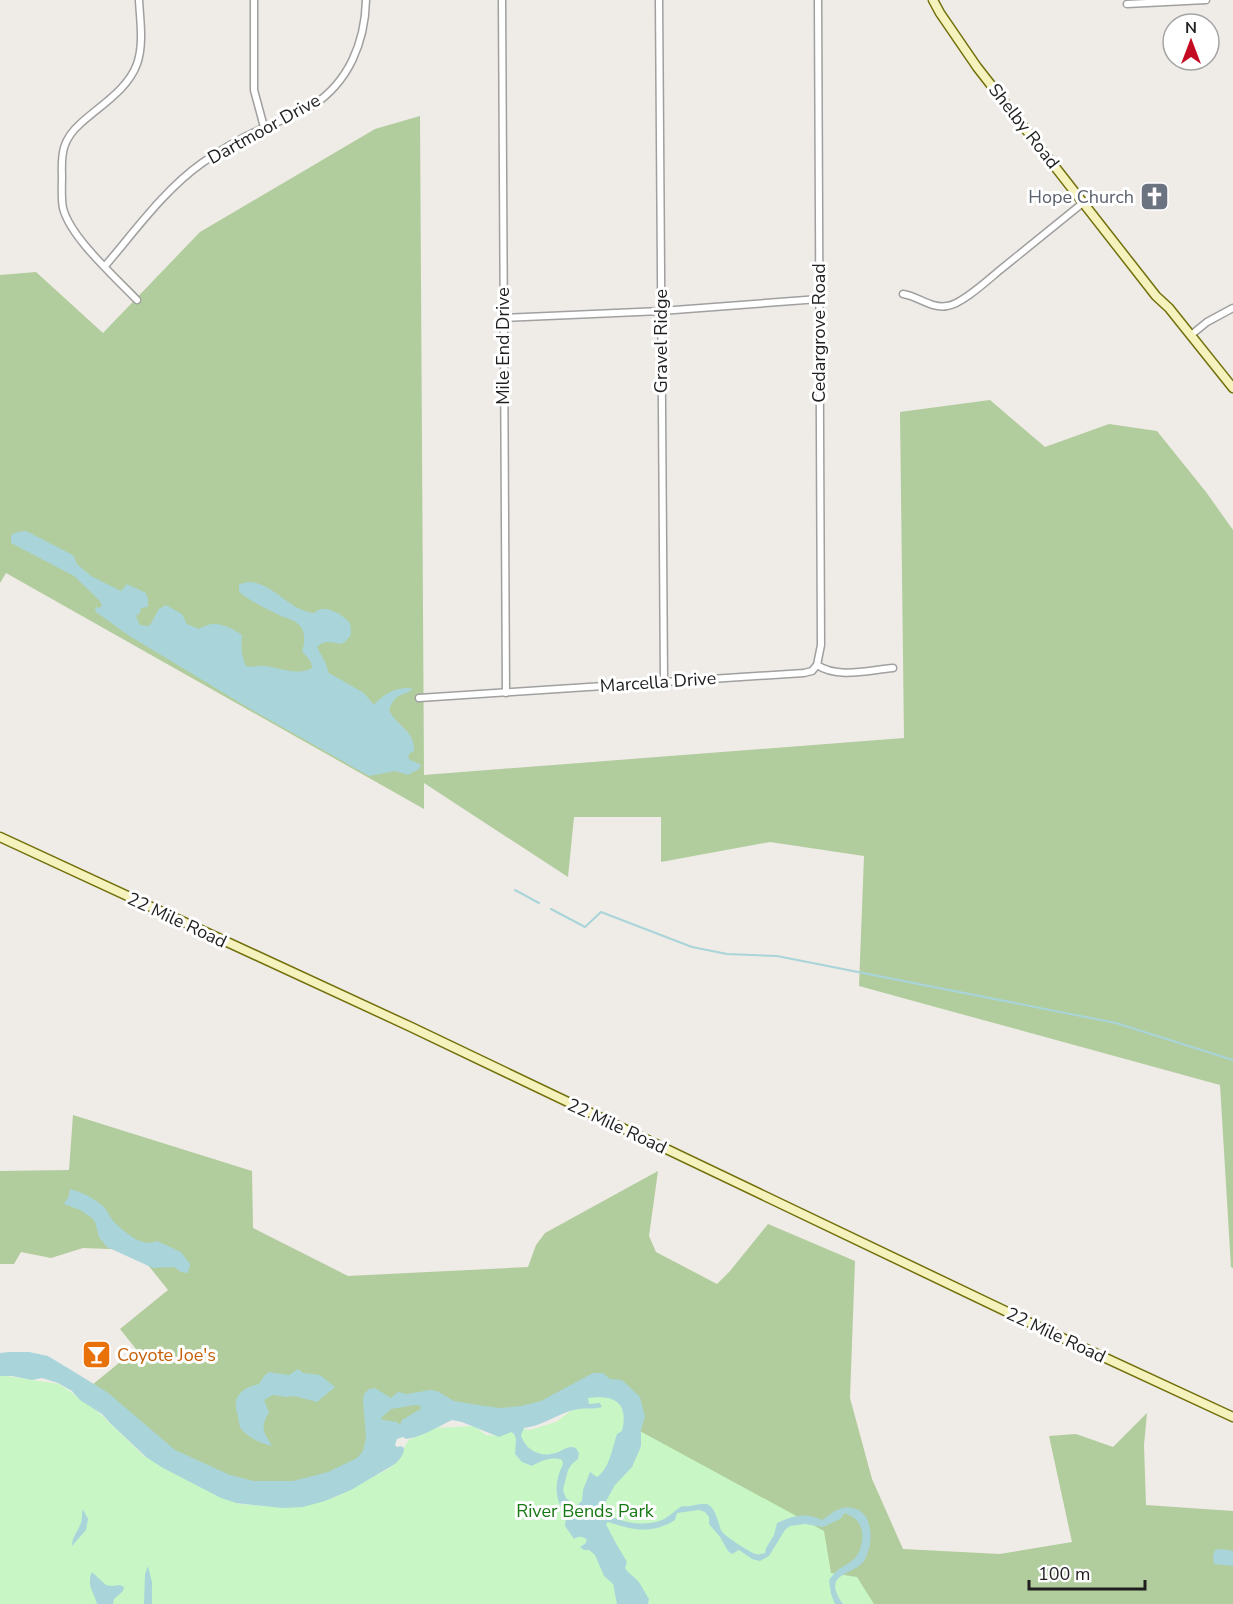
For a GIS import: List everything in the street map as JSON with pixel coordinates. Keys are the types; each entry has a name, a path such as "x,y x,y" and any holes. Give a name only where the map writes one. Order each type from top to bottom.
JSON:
{"street":[{"path":"136,300 74,231 68,221 62,200 62,157 71,133 111,98 136,67 141,42 139,0"},
{"path":"254,0 254,90 264,127"},
{"name":"Dartmoor Drive","path":"105,266 180,181 209,158 264,127 312,106 329,92 344,76 360,45 366,0"},
{"name":"Mile End Drive","path":"502,0 506,693"},
{"name":"Gravel Ridge","path":"659,0 664,681"},
{"name":"Cedargrove Road","path":"818,0 821,645 818,665"},
{"name":"Shelby Road","path":"933,0 977,67 1156,296 1169,308 1233,388"},
{"path":"1127,4 1206,0"},
{"path":"903,294 933,305 947,307 952,305 980,286 1084,202"},
{"path":"503,318 819,299"},
{"path":"1191,335 1207,322 1233,308"},
{"path":"818,665 825,670 842,673 893,668"},
{"name":"Marcella Drive","path":"419,698 804,673 812,671 818,665"},
{"name":"22 Mile Road","path":"0,837 400,1022 1233,1418"}],"green space":[{"path":"420,116 424,775 904,738 900,412 990,400 1045,447 1109,424 1157,431 1233,530 1233,1268 1231,1267 1220,1085 859,986 864,856 770,842 661,862 661,817 574,817 568,877 424,783 424,809 6,573 0,583 0,275 36,272 103,333 200,232 375,129"},
{"path":"73,1115 252,1171 253,1228 348,1276 528,1267 536,1245 545,1233 658,1171 649,1236 656,1252 717,1284 768,1224 855,1261 850,1398 872,1479 903,1549 1000,1554 1072,1542 1049,1436 1076,1434 1113,1447 1147,1413 1144,1445 1146,1505 1233,1511 1233,1604 626,1604 611,1390 512,1427 430,1416 334,1482 254,1495 169,1458 86,1390 136,1349 120,1329 168,1290 136,1250 83,1248 51,1258 21,1252 14,1264 0,1264 0,1171 69,1170"},
{"name":"River Bends Park","path":"0,1375 59,1384 92,1406 144,1456 216,1495 240,1504 285,1507 336,1497 390,1468 409,1440 434,1428 474,1426 486,1435 502,1436 512,1427 530,1430 556,1422 599,1390 622,1399 627,1424 824,1531 831,1573 857,1577 874,1604 0,1604"}],"water":[{"path":"26,531 73,555 77,564 91,576 121,591 127,584 146,593 148,607 141,608 140,613 136,616 140,625 150,625 159,609 166,605 182,614 187,624 199,629 216,624 242,635 243,658 246,666 265,666 295,671 312,668 311,662 302,651 304,637 301,627 294,621 244,596 239,592 239,585 247,582 263,585 305,611 314,613 320,609 326,609 338,614 350,624 351,635 340,644 325,642 317,647 329,673 364,693 374,705 391,692 402,688 413,689 396,698 389,710 412,739 414,751 408,757 421,765 419,769 408,775 395,771 369,776 247,707 128,635 96,612 96,607 100,608 102,605 99,600 74,576 11,543 11,535"},
{"path":"70,1189 88,1196 104,1207 115,1223 134,1238 146,1243 157,1241 181,1252 190,1264 188,1273 181,1272 174,1267 153,1268 107,1247 99,1237 92,1218 64,1204"},
{"path":"29,1352 48,1356 107,1392 175,1450 230,1475 254,1481 293,1481 328,1472 357,1458 363,1451 366,1438 363,1400 364,1394 369,1389 375,1388 391,1398 398,1392 407,1394 437,1391 454,1401 501,1408 541,1401 593,1373 603,1373 610,1379 622,1380 640,1397 645,1417 641,1429 641,1446 632,1467 615,1485 605,1503 604,1509 607,1514 620,1520 641,1524 665,1519 682,1506 706,1504 713,1510 723,1533 753,1553 759,1554 765,1553 777,1523 799,1516 810,1516 822,1520 839,1509 849,1508 862,1512 866,1517 870,1531 870,1546 862,1563 841,1576 836,1582 836,1590 843,1604 835,1604 829,1580 838,1570 855,1558 862,1543 862,1532 858,1522 845,1513 840,1519 823,1527 805,1524 790,1526 785,1530 769,1556 760,1561 752,1559 739,1550 732,1554 728,1551 709,1524 709,1517 705,1512 699,1510 677,1513 675,1520 658,1528 642,1530 608,1522 606,1524 613,1539 627,1562 625,1568 649,1599 648,1604 617,1604 613,1584 604,1576 595,1555 580,1547 587,1540 580,1537 574,1539 565,1526 566,1515 557,1497 562,1460 550,1459 532,1466 522,1462 515,1454 516,1439 511,1432 499,1437 452,1420 418,1436 397,1439 395,1445 401,1446 404,1450 395,1464 351,1490 325,1501 303,1507 282,1508 236,1503 221,1498 146,1457 102,1414 58,1383 42,1378 32,1380 0,1376 0,1353","holes":["588,1398 605,1398 617,1402 621,1407 624,1421 622,1431 617,1434 605,1468 597,1477 590,1472 583,1490 582,1501 576,1506 566,1498 563,1490 568,1470 578,1459 577,1449 570,1447 550,1454 534,1452 526,1445 521,1435 524,1428 568,1412 602,1407 600,1403 589,1404","418,1405 422,1408 402,1420 400,1425 381,1418 391,1409"]},
{"path":"298,1369 303,1373 320,1375 335,1387 317,1402 294,1396 273,1395 264,1400 269,1412 264,1422 264,1429 272,1446 246,1434 240,1426 236,1409 239,1395 245,1389 259,1384 269,1372 289,1375"},
{"path":"83,1509 88,1519 86,1530 72,1546 81,1523"},
{"path":"1215,1550 1233,1551 1233,1566 1214,1564"},
{"path":"148,1566 152,1582 152,1604 144,1604 145,1574"},
{"path":"92,1572 106,1585 124,1587 114,1599 113,1604 97,1604 90,1585"}],"waterway":[{"path":"515,890 539,903"},
{"path":"551,909 585,927 601,912 692,947 727,954 777,956 1116,1023 1233,1060"}],"place":[{"name":"Hope Church","path":"1155,197"},
{"name":"Coyote Joe's","path":"96,1355"}]}
